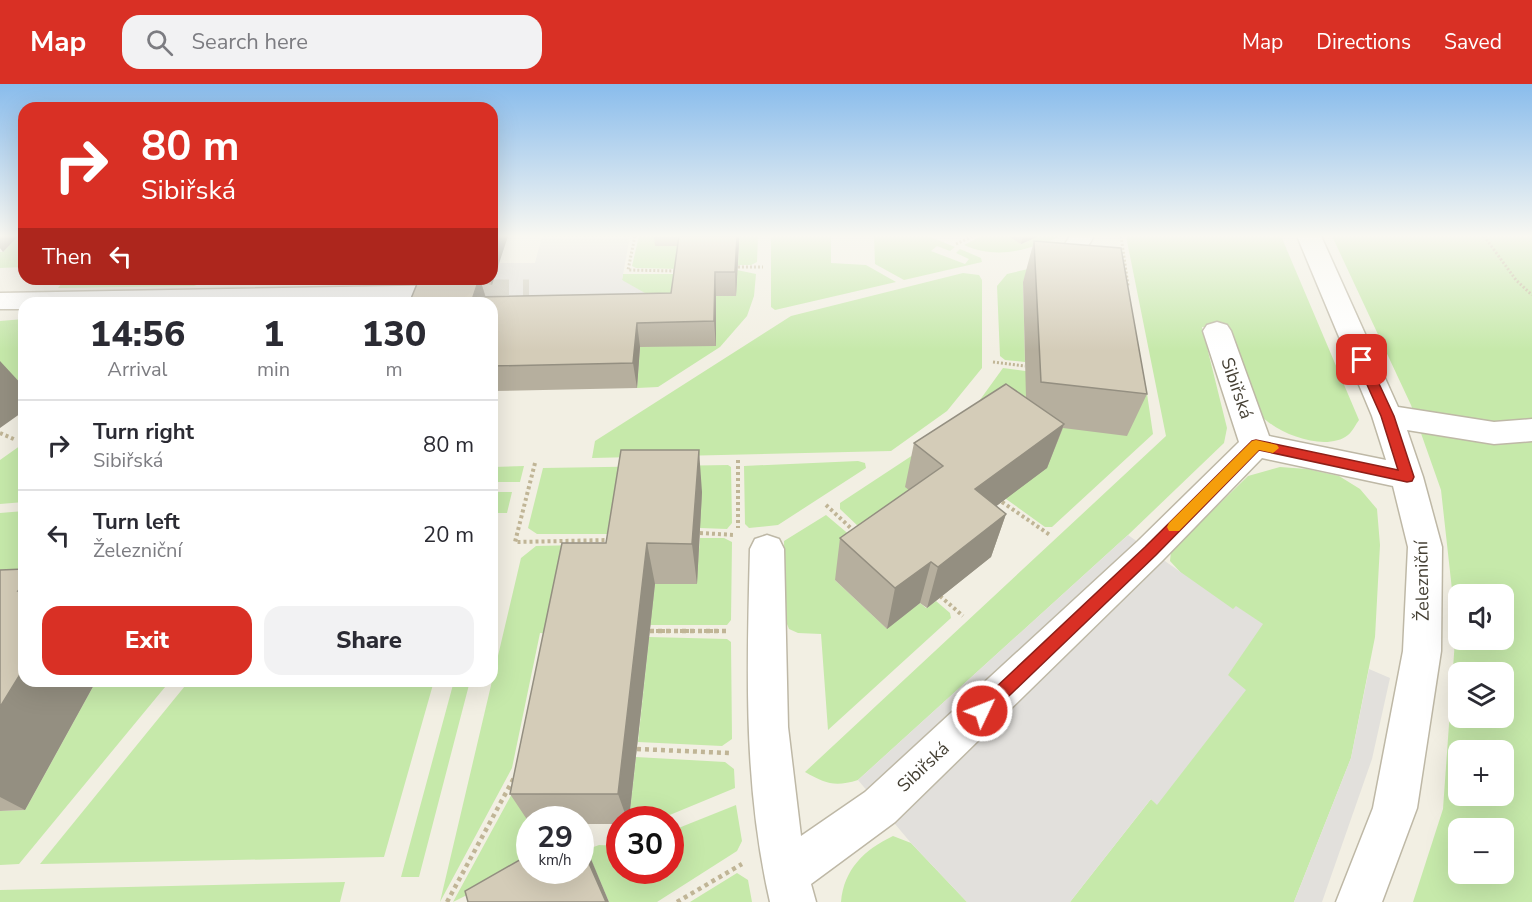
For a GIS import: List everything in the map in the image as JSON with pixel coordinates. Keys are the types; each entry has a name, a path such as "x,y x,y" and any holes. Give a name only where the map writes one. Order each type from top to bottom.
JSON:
{"street":[{"name":"Železniční","path":"1326,274 1388,416 1425,547 1422,651 1395,808 1359,902"},
{"path":"268,297 482,293"},
{"path":"0,302 18,302"},
{"name":"Sibiřská","path":"777,878 880,807 1150,551 1256,445 1217,332"},
{"path":"1388,416 1494,433 1532,430"},
{"path":"1256,445 1407,477"},
{"path":"767,549 767,751 777,878"}],"path":[{"path":"1126,274 1128,286"},
{"path":"1512,274 1532,295"},
{"path":"993,362 1025,366"},
{"path":"0,433 16,440"},
{"path":"700,533 738,535 738,460"},
{"path":"535,463 515,542 622,540"},
{"path":"1002,502 1050,535"},
{"path":"826,505 859,536"},
{"path":"940,597 963,616"},
{"path":"650,631 738,631"},
{"path":"637,749 742,754"},
{"path":"447,902 518,771"},
{"path":"677,902 777,878"}],"green space":[{"path":"623,274 679,274 677,296 736,296 737,274 756,274 754,296 747,316 720,347 658,387 637,388 640,347 660,318 622,280"},
{"path":"771,274 882,274 896,282 775,310 771,307"},
{"path":"893,274 929,274 904,280"},
{"path":"958,274 979,275 982,280 982,368 947,411 891,451 592,458 595,441 791,316"},
{"path":"1007,274 1026,274 1023,282 1025,362 1005,360 1000,356 997,286"},
{"path":"1134,274 1297,274 1359,420 1348,435 1338,440 1311,441 1271,424 1254,407 1229,327 1202,327 1227,428 1224,443 1128,535 858,780 837,784 805,772 1166,436"},
{"path":"1350,274 1532,274 1532,902 1413,902 1443,809 1449,728 1514,728 1514,662 1453,662 1454,650 1514,650 1514,584 1451,584 1441,490 1411,405"},
{"path":"60,285 197,285 194,286 58,288"},
{"path":"18,320 18,394 0,387 0,321"},
{"path":"1003,368 1146,387 1153,434 1052,527 1045,527 1006,499 977,404"},
{"path":"18,447 18,502 0,504 0,460"},
{"path":"916,453 934,510 880,547 840,509 840,503"},
{"path":"858,461 865,463 866,468 778,525 749,528 745,524 744,466"},
{"path":"728,465 731,467 732,523 727,529 700,528 623,534 537,534 528,528 543,468"},
{"path":"524,466 520,482 498,482 498,467"},
{"path":"1280,467 1307,469 1339,476 1360,489 1377,509 1380,545 1375,637 1351,758 1294,902 1070,902 1151,799 1157,804 1228,675 1236,607 1233,610 1183,575 1170,561 1171,551 1248,476"},
{"path":"498,492 512,492 507,513 498,513"},
{"path":"18,512 18,583 0,608 0,513"},
{"path":"826,515 871,553 835,580 886,628 920,603 926,608 936,601 950,613 951,618 828,730 821,634 798,633 789,629 785,619 784,541"},
{"path":"700,538 724,538 732,542 731,620 727,625 650,625 655,584 696,584"},
{"path":"622,544 566,634 540,633 512,768 440,902 491,687 498,687 498,656 521,558 536,546"},
{"path":"649,637 727,639 731,642 732,739 722,746 638,742"},
{"path":"93,687 165,687 19,864 0,865 0,811 25,810"},
{"path":"184,687 432,687 384,857 40,864"},
{"path":"452,687 468,687 419,877 401,877"},
{"path":"636,757 725,762 734,769 735,788 684,809 684,806 630,806"},
{"path":"527,766 528,806 516,806 516,870 453,902"},
{"path":"736,805 742,841 737,851 657,902 609,902 594,867 594,847 606,845 606,884 684,884 684,826"},
{"path":"893,836 911,843 967,902 841,902 846,880 857,862 873,848"},
{"path":"737,873 748,880 752,902 690,902"},
{"path":"345,882 340,902 0,902 0,890"}],"shaded area":[{"path":"498,274 623,274 622,280 652,297 498,302 498,297 450,297 455,285 498,285"},
{"path":"1128,535 1233,609 1236,606 1263,624 1228,675 1246,690 1157,805 1151,799 1070,902 967,902 911,843 858,780"},
{"path":"1369,669 1390,678 1372,759 1322,902 1294,902 1351,758"}],"building":[{"path":"674,274 715,274 714,321 637,323 633,363 498,366 498,297 473,297 671,293"},
{"path":"1036,274 1126,274 1147,394 1041,382"},
{"path":"417,285 477,285 473,297 412,297"},
{"path":"1006,384 1064,424 975,489 1006,514 938,567 931,562 895,588 840,538 943,466 914,443"},
{"path":"621,450 699,450 692,544 647,543 618,794 510,794 562,543 606,543"},
{"path":"18,569 18,678 0,707 0,570"},
{"path":"516,862 516,884 594,884 594,875 606,902 468,902 465,891"}],"tunnel":[{"path":"482,293 529,293"}],"slow traffic":[{"path":"1174,527 1256,445 1273,448"}],"route":[{"path":"982,711 1150,551 1256,445 1407,477 1388,416 1362,360"}]}
